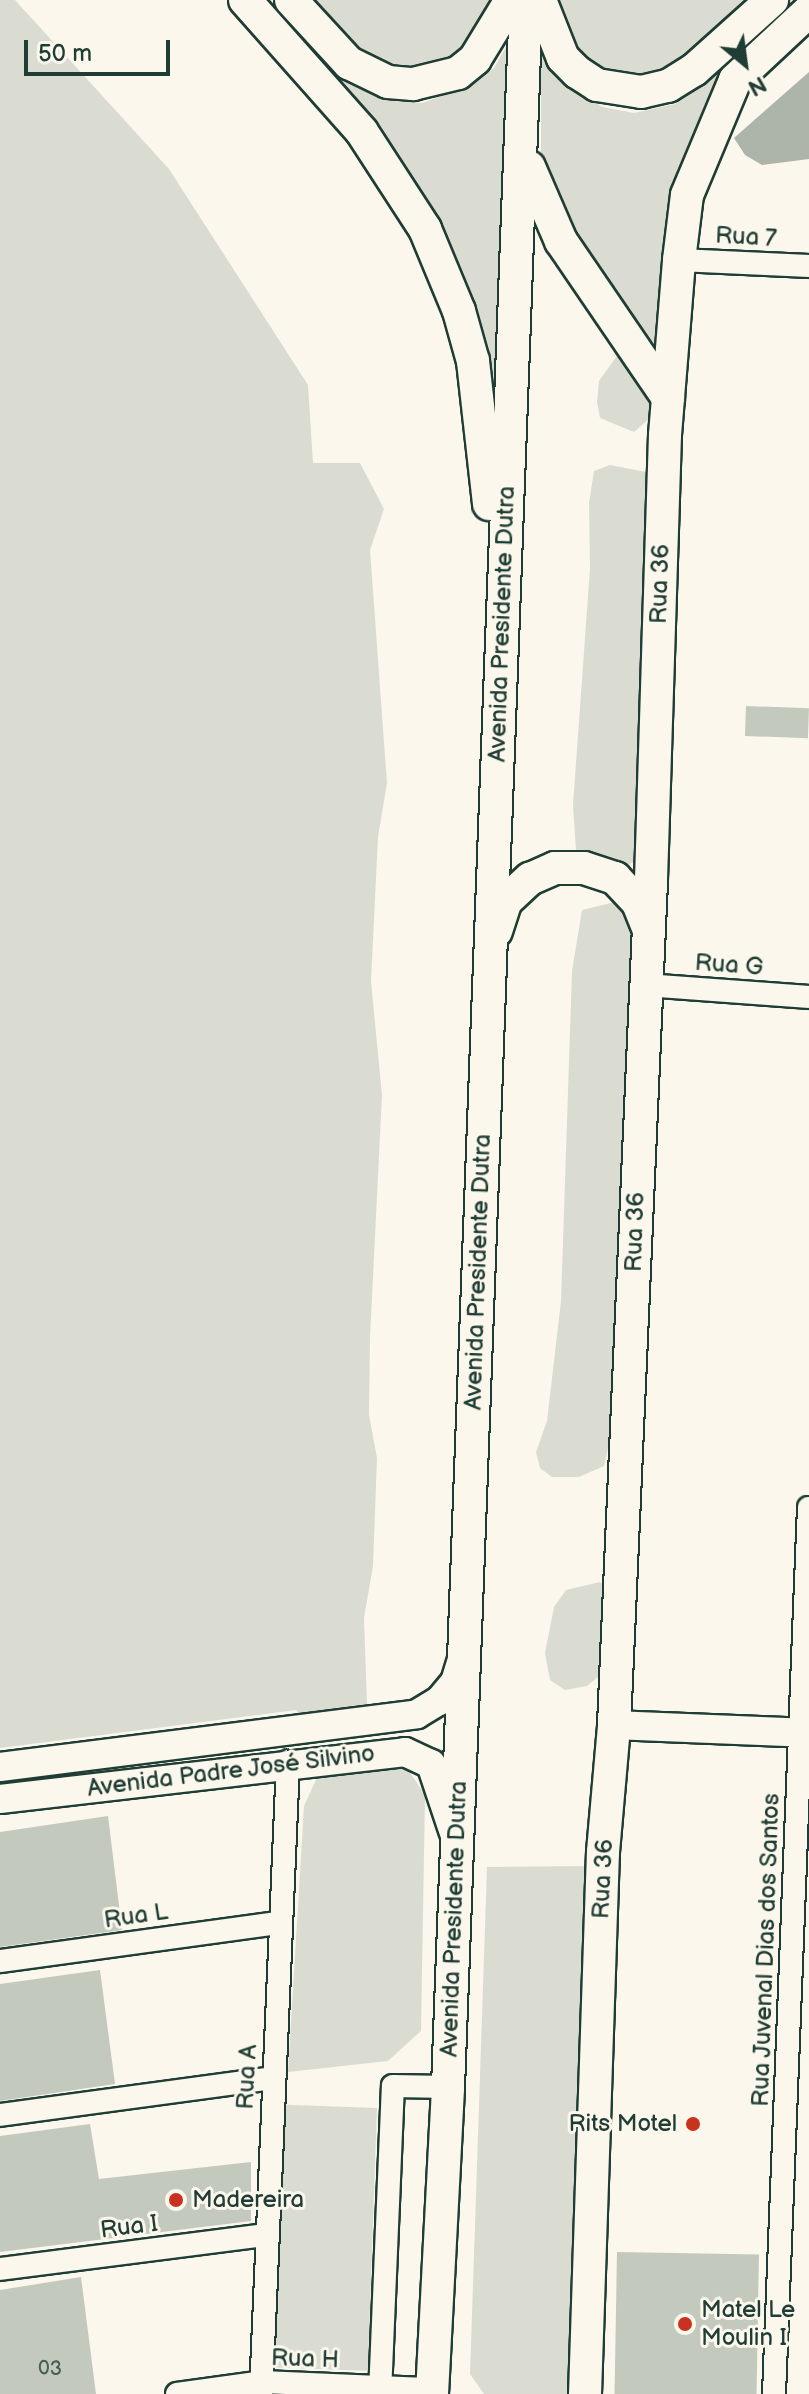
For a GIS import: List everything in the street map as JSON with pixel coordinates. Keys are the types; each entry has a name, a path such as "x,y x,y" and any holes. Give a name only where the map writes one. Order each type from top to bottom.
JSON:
{"highway":[{"path":"245,0 362,132 425,229 443,271 463,324 482,410 500,642"},
{"path":"291,0 349,63 388,82 413,84 458,73 475,59 511,0"},
{"name":"Avenida Presidente Dutra","path":"432,2392 448,2087 500,642 523,149 526,0"},
{"path":"540,0 563,58 577,72 597,85 641,92 668,86 694,70 772,0"},
{"name":"Rua 36","path":"585,2394 603,1852 614,1725 649,930 668,398 679,260 687,195 735,80 809,11"},
{"path":"523,149 536,192 561,241 668,398"},
{"path":"490,948 506,901 530,879 555,868 584,868 615,878 638,903 649,930"}],"main road":[{"name":"Avenida Padre José Silvino","path":"0,1767 417,1714 439,1701 455,1682 464,1653"},
{"path":"614,1725 805,1733"},
{"name":"Avenida Padre José Silvino","path":"0,1799 288,1762 405,1752 431,1764 455,1836"}],"street":[{"name":"Rua 7","path":"679,260 809,266"},
{"name":"Rua G","path":"646,985 809,997"},
{"name":"Rua Juvenal Dias dos Santos","path":"774,2394 805,1733 809,1508"},
{"name":"Rua A","path":"262,2388 265,2235 288,1762"},
{"name":"Rua L","path":"0,1961 279,1923"},
{"path":"0,2115 273,2078"},
{"path":"380,2391 393,2086 448,2087"},
{"name":"Rua I","path":"0,2269 265,2235"},
{"name":"Rua H","path":"177,2394 262,2388 432,2392"}],"shaded area":[{"path":"0,0 15,0 169,169 308,385 313,463 360,463 384,509 370,550 387,783 378,837 371,981 382,1095 370,1338 369,1415 377,1458 373,1566 364,1618 367,1704 357,1715 307,1725 296,1710 0,1748"},
{"path":"257,0 270,0 345,77 396,101 422,103 473,85 494,68 507,45 495,403 473,319"},
{"path":"300,0 498,0 469,59 382,73"},
{"path":"555,0 762,0 652,86 581,66"},
{"path":"796,0 807,0 724,79 665,389 541,178 541,49 572,91 603,107 634,113 675,104 722,69"},
{"path":"809,72 809,159 762,165 745,155 734,138"},
{"path":"619,353 629,357 657,412 634,432 600,418 597,402 599,381"},
{"path":"610,465 651,473 640,860 621,867 593,864 576,851 573,805 590,568 589,503 594,471"},
{"path":"615,902 634,916 626,1366 604,1466 579,1477 552,1477 540,1468 536,1452 547,1421 561,1301 572,971 582,910"},
{"path":"600,1582 614,1596 616,1662 587,1686 565,1690 550,1680 545,1653 554,1607 566,1590"},
{"path":"401,1759 425,1795 421,2031 388,2061 288,2072 304,1806 319,1773"},
{"path":"594,1866 578,2394 484,2394 470,2374 487,1867"},
{"path":"280,2105 377,2108 368,2371 271,2367"}],"building":[{"path":"746,706 809,708 808,738 745,736"},
{"path":"108,1816 122,1930 0,1947 0,1832"},
{"path":"100,1970 115,2084 0,2101 0,1984"},
{"path":"90,2124 99,2179 251,2162 251,2221 0,2252 0,2136"},
{"name":"Matel Le Moulin I","path":"617,2252 759,2254 757,2394 615,2394"},
{"path":"81,2277 96,2394 0,2394 0,2290"}],"place":[{"name":"Rits Motel","path":"693,2124"},
{"name":"Madereira","path":"176,2200"},
{"name":"Matel Le Moulin I","path":"685,2324"}]}
